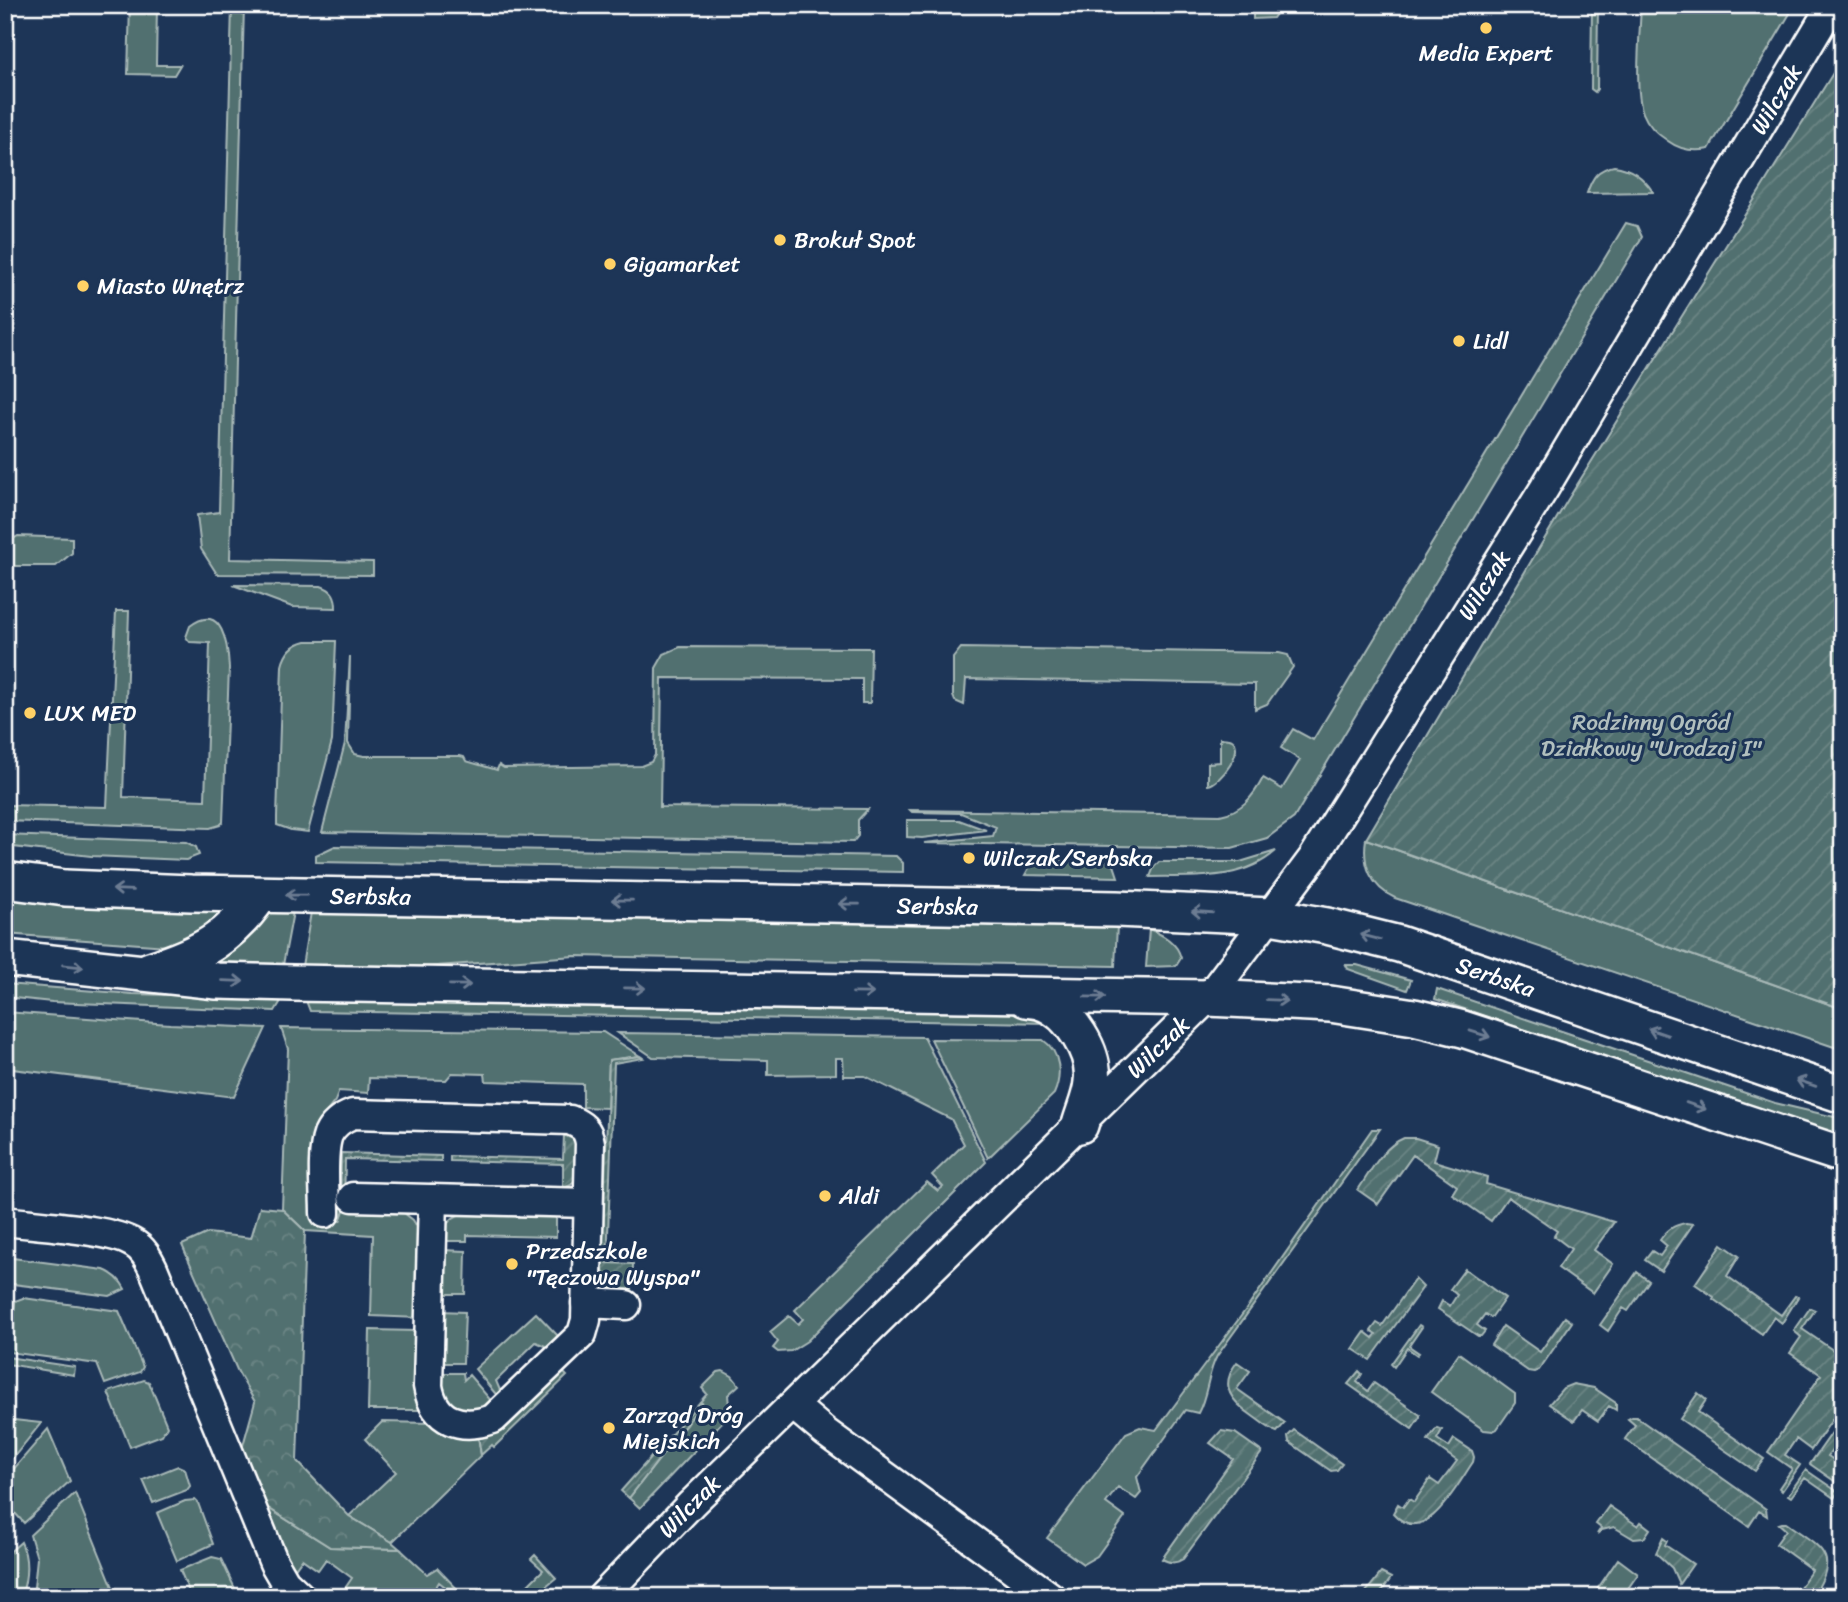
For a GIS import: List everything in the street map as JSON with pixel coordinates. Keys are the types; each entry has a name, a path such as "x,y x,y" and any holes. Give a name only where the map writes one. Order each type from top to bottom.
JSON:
{"street":[{"name":"Wilczak","path":"602,1597 691,1504 1208,998 1313,858 1544,489 1832,5"},
{"name":"Serbska","path":"5,880 65,888 260,895 1076,908 1270,916 1327,926 1399,944 1843,1095"},
{"path":"140,973 184,960 209,947 246,916 260,895"},
{"path":"5,958 217,981 1208,998 1329,1004 1414,1017 1463,1029 1843,1156"},
{"name":"Wilczak","path":"1002,995 1044,1002 1062,1014 1074,1029 1088,1055 1092,1072 1092,1082 1080,1125"},
{"path":"325,1213 328,1135 342,1118 353,1114 570,1120 581,1124 588,1133 590,1143 586,1320 582,1334 493,1419 477,1424 458,1423 444,1417 430,1398 428,1386 433,1199"},
{"path":"353,1197 588,1203"},
{"path":"5,1221 124,1238 145,1253 274,1563 285,1582 301,1597"},
{"path":"586,1303 626,1306"},
{"path":"793,1405 825,1432 1051,1597"}],"green space":[{"path":"130,5 157,5 156,65 180,65 174,75 128,74"},
{"path":"232,5 244,5 230,559 373,562 373,575 217,574 201,549 197,515 219,512"},
{"path":"1253,5 1279,5 1279,10 1273,18 1253,19"},
{"path":"1592,5 1598,5 1595,92 1591,89"},
{"path":"1641,5 1795,5 1709,149 1693,150 1677,146 1650,126 1645,118 1640,103 1638,76"},
{"name":"Rodzinny Ogród Działkowy \"Urodzaj I\"","path":"1843,57 1843,1009 1366,839 1567,501"},
{"path":"1614,166 1636,174 1653,192 1587,193 1596,175 1603,169"},
{"path":"1626,223 1637,226 1642,237 1294,818 1267,838 1232,848 924,843 993,836 996,827 961,813 910,810 1220,815 1235,810 1246,802 1263,778 1282,789 1300,760 1281,748 1293,729 1313,740"},
{"path":"18,536 72,538 72,553 56,566 8,566 5,564 5,544"},
{"path":"233,585 321,586 333,594 336,608 292,607"},
{"path":"116,611 129,611 123,797 205,800 210,643 190,642 186,637 190,626 201,620 210,619 222,630 229,668 223,822 220,825 210,828 5,821 5,805 107,807"},
{"path":"306,641 336,641 332,741 308,832 277,825 282,666 290,650"},
{"path":"680,647 871,648 870,703 862,703 862,679 662,678 660,807 868,809 858,820 858,836 853,842 322,832 345,743 350,656 348,743 355,754 460,756 466,761 497,770 499,765 504,768 641,766 651,762 655,755 656,668 664,654"},
{"path":"961,648 1279,653 1288,655 1293,667 1267,704 1255,709 1255,684 966,679 964,705 955,701 953,696 953,658"},
{"path":"1220,738 1232,740 1236,751 1225,773 1208,785 1208,763 1220,762"},
{"path":"907,820 959,820 986,830 922,838 907,837"},
{"path":"5,835 186,842 196,847 199,855 186,860 91,856 5,846"},
{"path":"1366,839 1843,1009 1843,1050 1395,898 1380,888 1370,874 1365,858"},
{"path":"335,846 896,856 903,863 903,872 316,862 316,855"},
{"path":"1276,851 1248,868 1232,873 1200,877 1150,877 1159,862 1240,862"},
{"path":"1033,861 1105,861 1114,865 1118,877 1025,875"},
{"path":"5,896 226,911 206,933 167,946 5,934"},
{"path":"267,912 293,912 283,965 216,960"},
{"path":"311,912 1117,925 1115,966 575,956 423,967 302,966"},
{"path":"1149,929 1173,943 1181,958 1176,966 1146,967"},
{"path":"1346,965 1357,965 1411,980 1407,990 1348,969"},
{"path":"5,984 133,994 283,998 275,1011 52,1002 5,997"},
{"path":"1437,989 1775,1103 1843,1119 1843,1138 1435,999"},
{"path":"305,998 1018,1012 1047,1023 310,1011"},
{"path":"5,1012 266,1028 234,1097 5,1068"},
{"path":"281,1028 603,1032 640,1056 609,1060 607,1108 583,1107 583,1084 486,1081 485,1074 452,1073 446,1080 369,1078 368,1093 339,1091 335,1101 315,1127 311,1219 340,1221 344,1210 394,1211 404,1213 413,1220 419,1230 419,1318 371,1316 373,1235 305,1231 282,1209 288,1049"},
{"path":"618,1033 924,1037 986,1162 807,1341 791,1351 778,1352 773,1348 778,1342 770,1332 789,1316 798,1324 803,1319 795,1310 927,1182 938,1191 943,1187 932,1175 964,1144 951,1119 865,1076 844,1076 843,1058 836,1058 836,1074 768,1075 768,1060 653,1057"},
{"path":"931,1039 1043,1040 1053,1051 1058,1065 1054,1094 988,1158"},
{"path":"640,1056 643,1058 614,1063 607,1263 633,1264 632,1289 616,1290 607,1285 602,1267 609,1060"},
{"path":"1372,1129 1380,1129 1217,1356 1198,1413 1185,1410 1137,1477 1141,1493 1136,1499 1118,1487 1106,1503 1125,1517 1097,1556 1083,1564 1047,1538 1126,1433 1140,1427 1156,1430 1250,1304"},
{"path":"564,1135 573,1139 577,1146 575,1179 571,1185 563,1188 563,1164 450,1161 450,1156 563,1159"},
{"path":"1404,1138 1416,1138 1438,1145 1434,1161 1487,1177 1486,1184 1614,1222 1594,1250 1613,1264 1593,1293 1558,1268 1571,1249 1554,1236 1557,1231 1508,1197 1491,1221 1452,1194 1457,1186 1413,1155 1378,1204 1358,1190 1383,1153"},
{"path":"341,1153 441,1156 441,1161 345,1159 344,1210 340,1221"},
{"path":"260,1207 282,1209 305,1231 297,1461 349,1516 400,1549 330,1547 265,1506 242,1449 255,1402 238,1372 182,1245 208,1233 251,1238"},
{"path":"462,1214 556,1217 556,1237 467,1235 467,1241 442,1241 448,1224"},
{"path":"1693,1224 1661,1271 1645,1260 1652,1251 1660,1256 1667,1246 1660,1240 1663,1236 1674,1227"},
{"path":"1722,1244 1739,1256 1727,1276 1781,1315 1795,1296 1798,1297 1782,1323 1774,1317 1762,1334 1695,1284"},
{"path":"442,1250 466,1251 465,1294 440,1294"},
{"path":"5,1257 104,1270 116,1277 125,1289 110,1296 5,1283"},
{"path":"1465,1269 1505,1298 1491,1318 1485,1314 1477,1325 1485,1331 1481,1336 1438,1309 1442,1301 1450,1306 1457,1295 1450,1289"},
{"path":"1637,1272 1649,1281 1628,1311 1623,1308 1608,1331 1600,1325"},
{"path":"1415,1279 1423,1287 1370,1360 1353,1349 1365,1332 1373,1338 1376,1334 1371,1331 1377,1323 1382,1326"},
{"path":"23,1298 119,1311 143,1367 140,1372 105,1384 97,1364 8,1352 15,1301"},
{"path":"1810,1308 1815,1310 1802,1329 1843,1357 1843,1404 1811,1450 1796,1439 1785,1455 1800,1465 1782,1491 1779,1488 1792,1469 1768,1452 1821,1375 1790,1353 1801,1337 1794,1331"},
{"path":"440,1311 465,1312 463,1363 439,1363"},
{"path":"536,1313 560,1338 550,1348 536,1342 496,1381 502,1395 499,1398 475,1369"},
{"path":"1565,1317 1572,1322 1539,1370 1534,1372 1528,1371 1491,1345 1503,1326 1540,1352"},
{"path":"1419,1325 1422,1327 1409,1346 1419,1353 1417,1355 1407,1348 1394,1367 1391,1364"},
{"path":"370,1330 417,1331 424,1410 368,1410"},
{"path":"1459,1353 1515,1394 1515,1403 1493,1431 1484,1430 1431,1392"},
{"path":"7,1357 75,1367 74,1375 7,1364"},
{"path":"1237,1362 1250,1371 1237,1389 1285,1423 1277,1432 1239,1406 1230,1393 1229,1379"},
{"path":"561,1370 567,1376 494,1447 492,1445 481,1455 478,1436"},
{"path":"723,1371 732,1376 739,1385 728,1395 726,1418 640,1508 629,1498 702,1404 700,1402 707,1394 702,1388 718,1372"},
{"path":"1359,1371 1362,1374 1357,1382 1368,1391 1374,1383 1420,1415 1412,1429 1348,1384"},
{"path":"438,1373 463,1373 464,1380 469,1375 493,1403 469,1414 445,1403"},
{"path":"144,1380 149,1382 167,1426 162,1435 130,1447 108,1392"},
{"path":"1573,1384 1594,1388 1616,1403 1616,1410 1609,1406 1598,1421 1582,1410 1574,1421 1549,1404 1563,1388"},
{"path":"1698,1393 1706,1400 1698,1412 1764,1459 1755,1471 1680,1419"},
{"path":"700,1402 702,1403 629,1498 621,1491"},
{"path":"1636,1417 1766,1509 1767,1516 1759,1511 1749,1526 1625,1439 1635,1425 1628,1419"},
{"path":"1843,1417 1843,1435 1828,1456 1843,1466 1843,1487 1810,1464"},
{"path":"5,1419 41,1423 5,1468"},
{"path":"382,1422 433,1423 478,1436 481,1455 392,1542 349,1516 396,1472 365,1439"},
{"path":"1437,1428 1442,1430 1437,1439 1449,1447 1454,1439 1472,1451 1473,1462 1439,1510 1417,1524 1405,1522 1393,1513 1398,1504 1403,1507 1409,1499 1414,1502 1430,1479 1439,1485 1457,1461 1428,1440"},
{"path":"48,1429 70,1481 24,1523 5,1502 5,1479"},
{"path":"1294,1430 1342,1464 1337,1470 1331,1471 1289,1442 1288,1436"},
{"path":"1221,1431 1235,1433 1262,1452 1183,1559 1170,1562 1162,1559 1233,1459 1210,1443"},
{"path":"178,1466 185,1469 190,1486 187,1490 153,1503 143,1480"},
{"path":"1806,1470 1838,1492 1834,1498 1805,1478 1791,1497 1788,1495"},
{"path":"75,1493 117,1597 33,1597 37,1558 30,1535"},
{"path":"195,1500 213,1544 177,1561 157,1513 185,1501"},
{"path":"265,1506 330,1547 400,1549 427,1574 437,1568 465,1597 458,1597 439,1582 430,1597 339,1597 352,1578 326,1559 318,1570 302,1559 294,1570"},
{"path":"1609,1506 1638,1526 1641,1522 1650,1529 1644,1538 1634,1539 1614,1527 1597,1534 1601,1528 1596,1524"},
{"path":"1782,1523 1809,1539 1823,1553 1826,1571 1812,1597 1793,1597 1812,1570 1776,1544 1786,1530 1779,1524"},
{"path":"1663,1538 1667,1541 1665,1545 1693,1564 1679,1584 1672,1568 1656,1553"},
{"path":"21,1542 26,1576 21,1597 5,1597 5,1556"},
{"path":"535,1555 556,1578 546,1586 551,1597 516,1597 543,1570 531,1559"},
{"path":"212,1557 221,1559 239,1597 191,1597 180,1570"},
{"path":"1618,1559 1638,1574 1622,1597 1592,1597"},
{"path":"1381,1573 1391,1578 1378,1597 1362,1597"}],"place":[{"name":"Media Expert","path":"1486,28"},
{"name":"Brokuł Spot","path":"780,240"},
{"name":"Gigamarket","path":"610,264"},
{"name":"Miasto Wnętrz","path":"83,286"},
{"name":"Lidl","path":"1459,341"},
{"name":"LUX MED","path":"30,713"},
{"name":"Wilczak/Serbska","path":"969,858"},
{"name":"Aldi","path":"825,1196"},
{"name":"Przedszkole \"Tęczowa Wyspa\"","path":"512,1264"},
{"name":"Zarząd Dróg Miejskich","path":"609,1428"}]}
